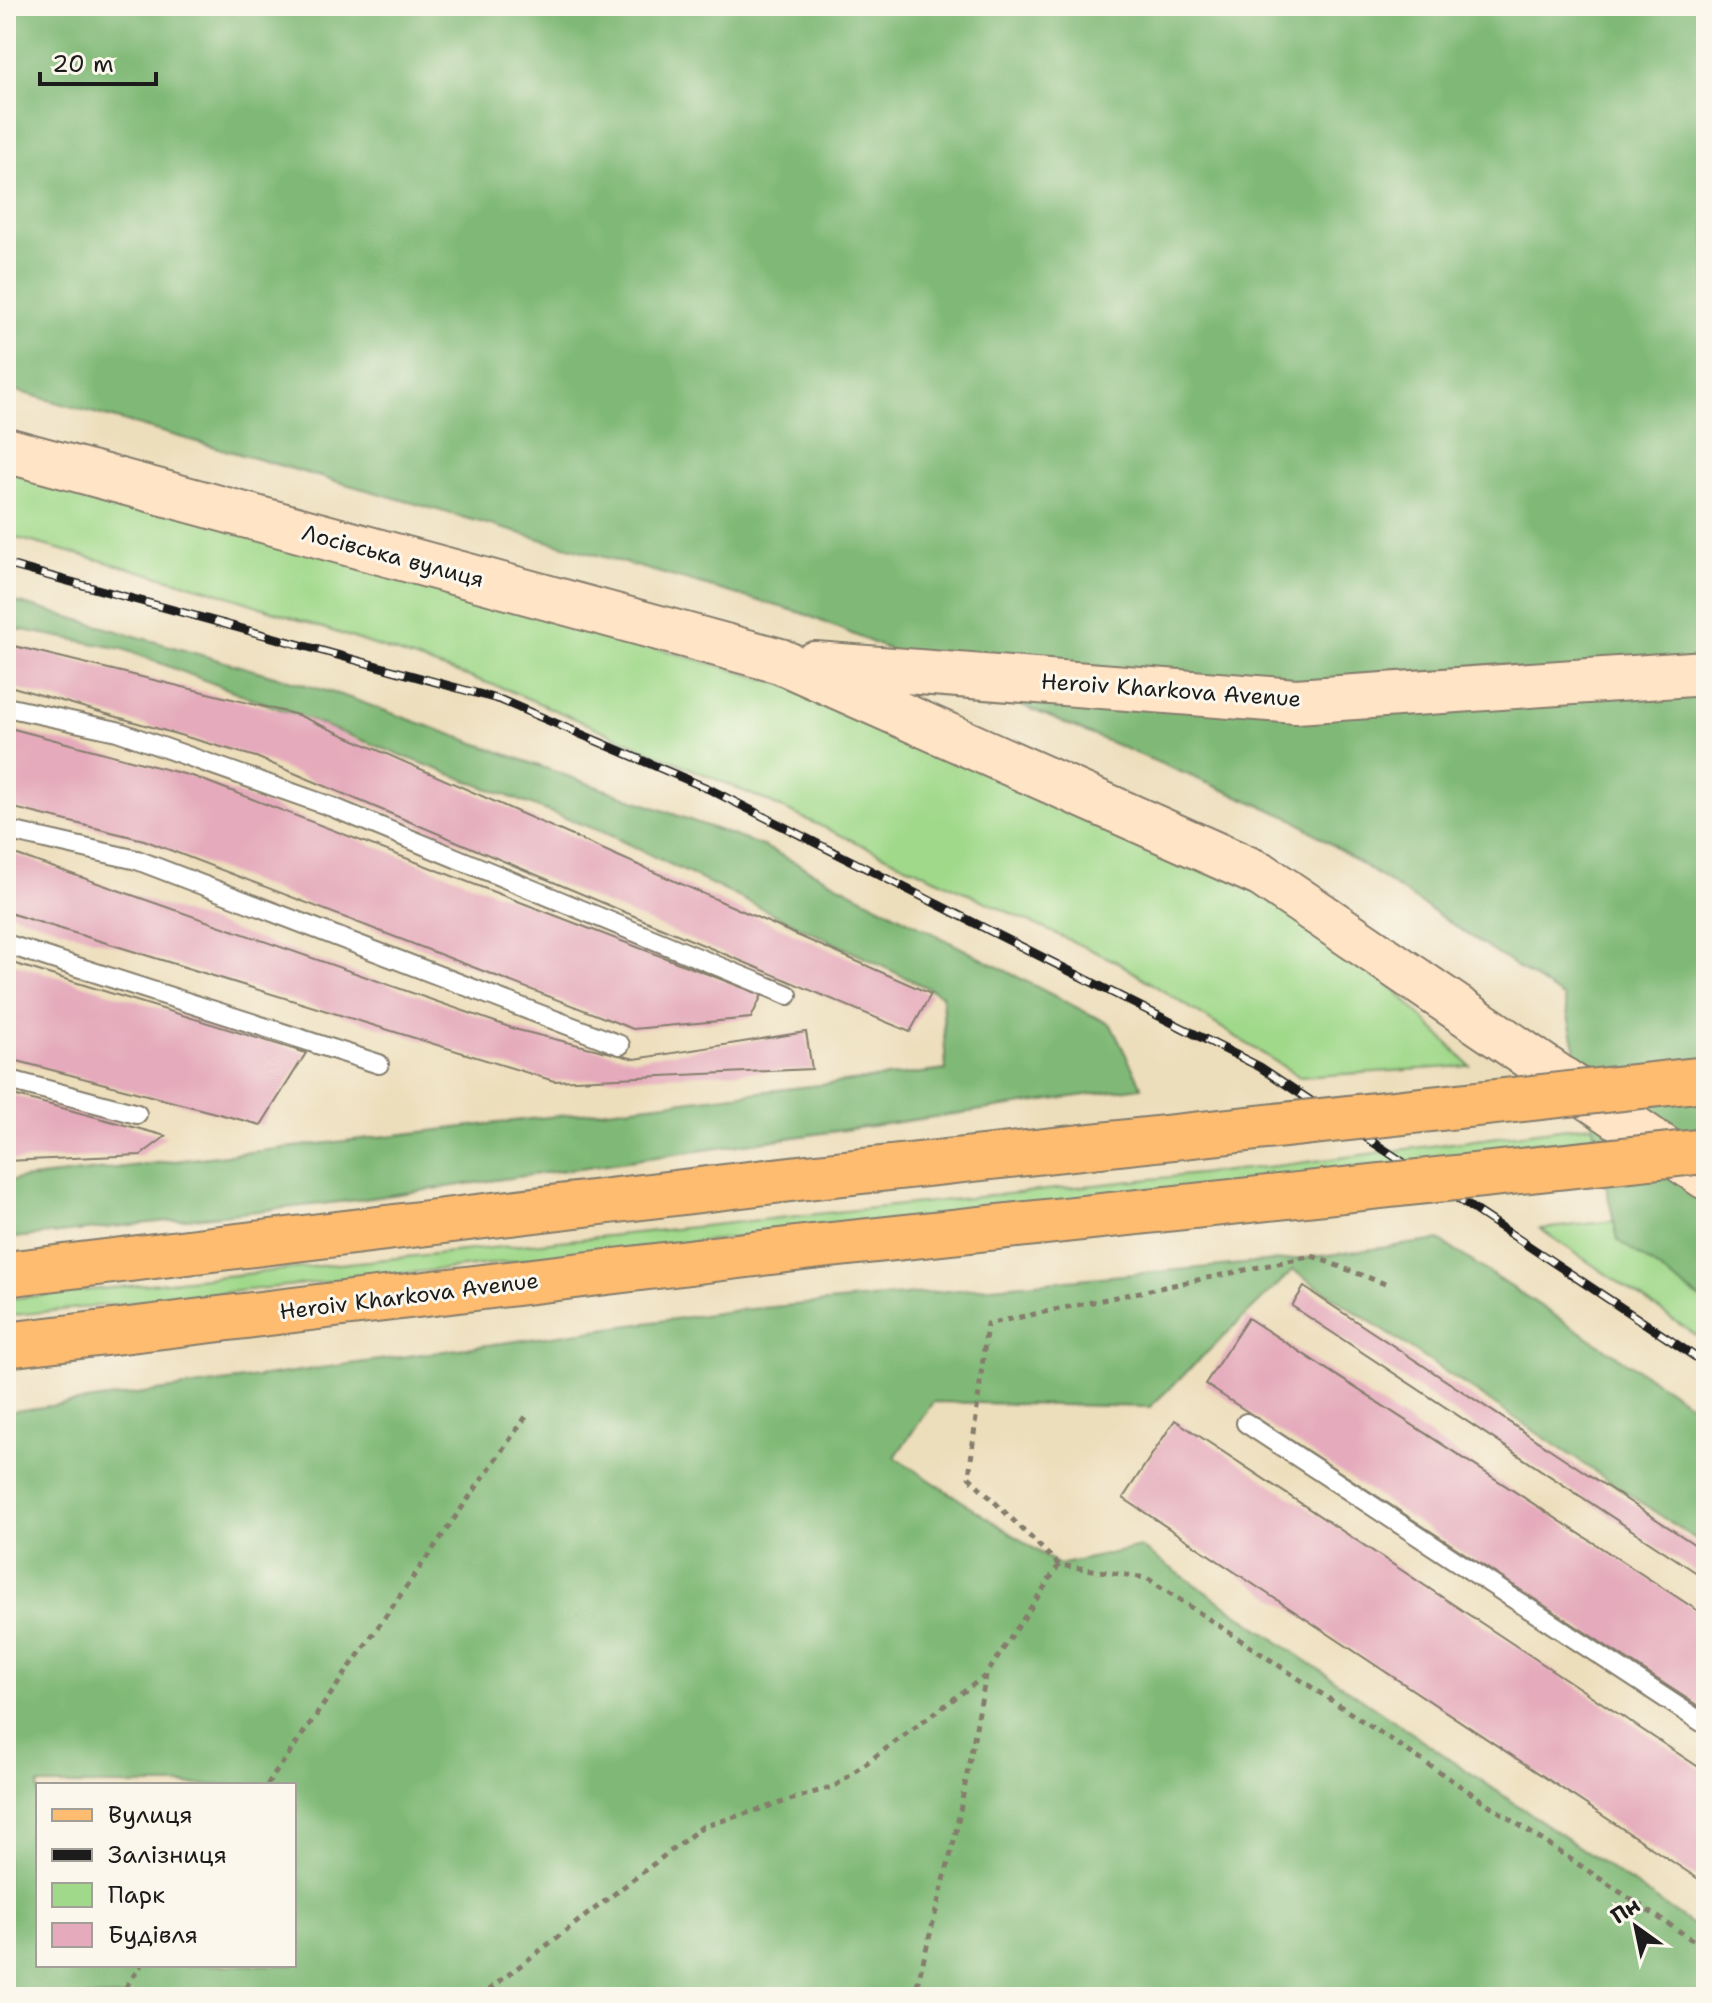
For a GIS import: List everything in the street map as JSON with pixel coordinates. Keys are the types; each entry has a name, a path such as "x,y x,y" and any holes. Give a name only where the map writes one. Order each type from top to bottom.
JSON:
{"main road":[{"name":"Лосівська вулиця","path":"6,450 780,661"},
{"name":"Heroiv Kharkova Avenue","path":"780,661 1296,701 1706,673"},
{"path":"780,661 1262,875 1706,1177"},
{"path":"6,1274 807,1177 1706,1079"},
{"name":"Heroiv Kharkova Avenue","path":"6,1345 812,1247 1706,1151"}],"lane":[{"path":"6,707 117,731 332,807 788,995"},
{"path":"6,830 137,860 620,1045"},
{"path":"6,944 379,1064"},
{"path":"6,1079 137,1114"},
{"path":"1246,1423 1706,1725"}],"path":[{"path":"1388,1285 1312,1256 987,1324 969,1477 1059,1565 1147,1578 1706,1949"},
{"path":"268,1783 527,1415"},
{"path":"479,1997 702,1827 835,1786 986,1675 1059,1565"},
{"path":"914,1997 955,1837 986,1675"},
{"path":"119,1997 140,1967"}],"green space":[{"path":"6,6 1706,6 1706,1303 1618,1240 1564,998 1293,819 802,613 6,388"},
{"path":"6,460 927,726 1242,881 1389,984 1470,1066 1300,1077 1117,962 762,799 508,690 210,590 6,535"},
{"path":"6,599 344,696 765,847 1111,1025 1142,1087 357,1200 6,1239 6,1181 946,1070 942,995 607,834 123,649 6,627"},
{"path":"1706,1110 1706,1125 1285,1179 6,1316 6,1299 1284,1165"},
{"path":"1614,1221 1706,1278 1706,1342 1540,1229"},
{"path":"1439,1240 1706,1414 1706,1546 1293,1270 1150,1407 933,1402 895,1457 1059,1565 1140,1547 1706,1934 1706,1997 6,1997 6,1412 739,1310 1298,1259"}],"building":[{"path":"6,644 298,715 931,994 910,1032 256,757 6,685"},
{"path":"6,727 195,777 762,995 751,1018 633,1029 144,840 6,806"},
{"path":"6,851 518,1030 635,1059 806,1032 812,1069 554,1081 6,912"},
{"path":"6,961 306,1053 261,1125 6,1058"},
{"path":"6,1093 166,1136 141,1155 6,1161"},
{"path":"1304,1287 1706,1552 1706,1579 1292,1306"},
{"path":"1248,1318 1706,1616 1706,1711 1205,1384"},
{"path":"1175,1420 1706,1772 1706,1884 1123,1498"}],"railway":[{"path":"6,564 501,700 709,789 1260,1067 1706,1364"}]}
